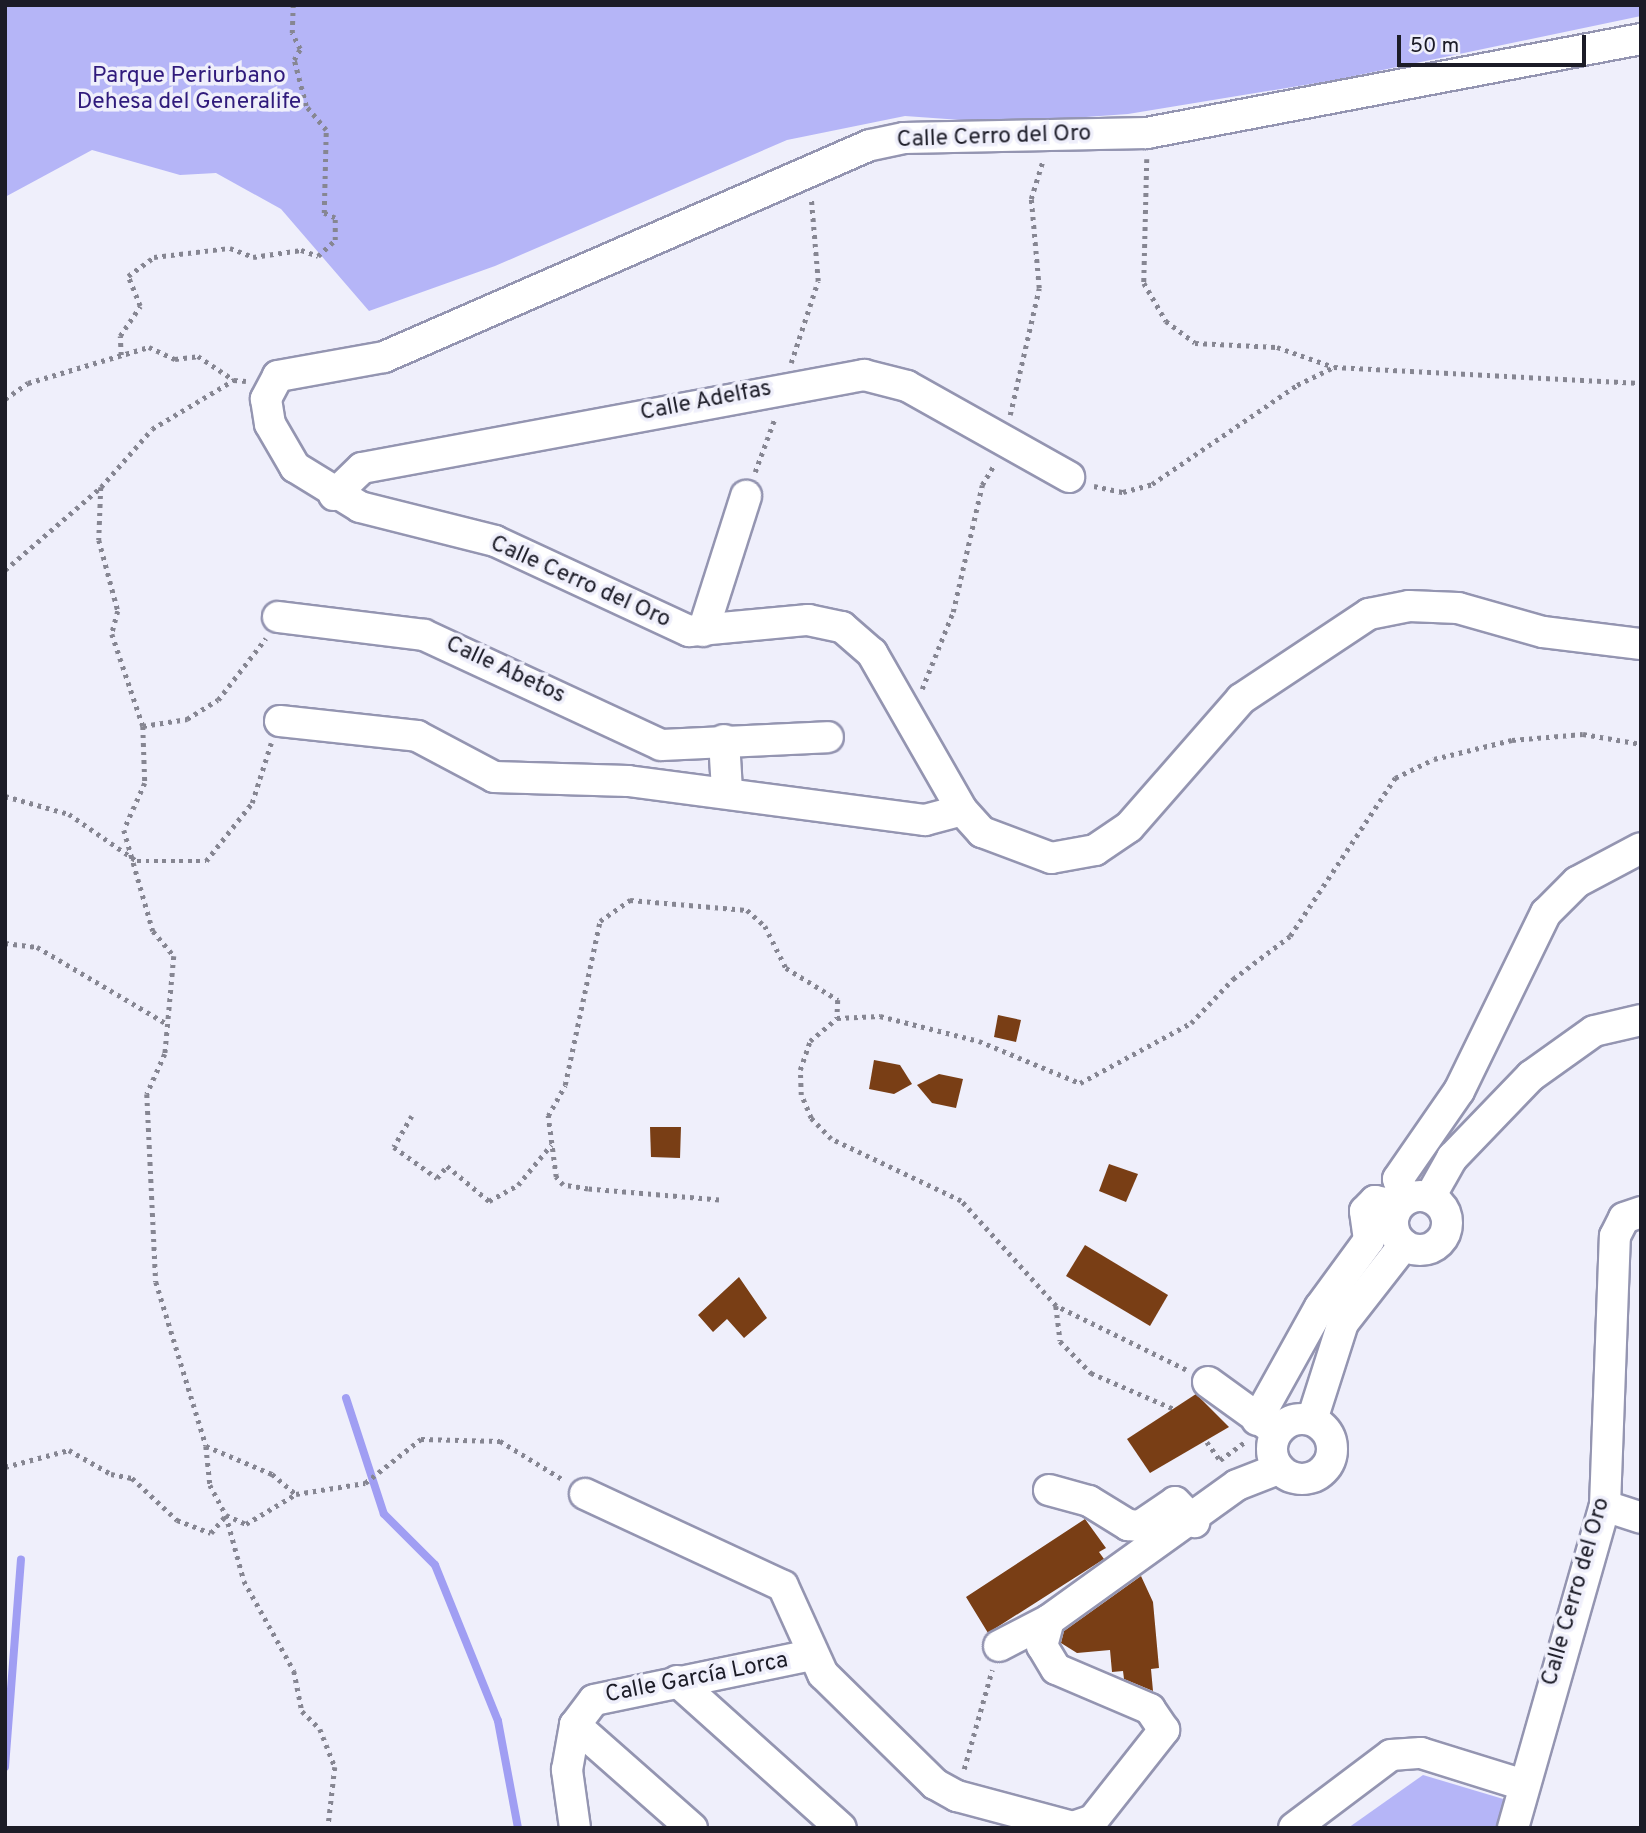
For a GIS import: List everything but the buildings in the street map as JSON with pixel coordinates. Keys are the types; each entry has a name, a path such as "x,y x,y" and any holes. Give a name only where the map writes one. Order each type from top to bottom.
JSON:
{"street":[{"name":"Calle Cerro del Oro","path":"1641,39 1147,133 904,138 809,173 384,357 296,369 271,383 267,410 286,455 334,495 495,541 672,626 703,631 829,621 872,653 962,810 982,832 1020,850 1051,858 1095,850 1146,811 1241,699 1346,625 1388,608 1458,608 1543,632 1641,644"},
{"name":"Calle Adelfas","path":"334,495 362,468 864,375 907,386 1069,477"},
{"path":"703,631 746,496"},
{"name":"Calle Abetos","path":"278,617 424,635 661,745 828,737"},
{"path":"280,721 417,736 494,777 727,791 925,820 962,810"},
{"path":"724,740 727,791"},
{"path":"1411,1201 1398,1179 1459,1091 1546,913 1577,882 1641,848"},
{"path":"1278,1469 1271,1451 1267,1426 1320,1307 1369,1240 1365,1211 1375,1201 1411,1201 1447,1218 1444,1236 1421,1250 1404,1245 1394,1231 1411,1201 1531,1076 1594,1031 1641,1020"},
{"path":"1614,1271 1615,1236 1625,1218 1641,1212"},
{"name":"Calle Cerro del Oro","path":"1513,1828 1605,1506 1614,1271 1629,1243 1641,1238"},
{"path":"1312,1420 1343,1323 1404,1245"},
{"path":"1209,1382 1267,1426"},
{"path":"999,1646 1049,1620 1194,1522 1237,1485 1278,1469 1306,1479 1330,1462 1328,1433 1312,1420 1293,1420 1267,1426"},
{"path":"1049,1489 1089,1501 1128,1525 1140,1526 1175,1502 1194,1522"},
{"path":"585,1494 774,1578 795,1602 811,1656"},
{"path":"1605,1506 1641,1518"},
{"name":"Calle García Lorca","path":"575,1725 594,1700 677,1681 811,1656 833,1686 935,1784 957,1796 1062,1826 1083,1825 1160,1740 1164,1730 1158,1714 1049,1662 1042,1646 1049,1620"},
{"path":"677,1681 841,1828"},
{"path":"575,1725 567,1770 575,1828"},
{"path":"575,1725 692,1828"},
{"path":"1294,1828 1391,1755 1421,1753 1524,1785"}],"path":[{"path":"121,355 120,336 140,306 128,276 154,257 230,248 253,257 302,250 318,256 335,240 335,218 324,213 326,130 306,106 294,60 300,49 292,33 293,5"},
{"path":"1147,133 1144,283 1166,321 1195,343 1278,347 1334,367 1641,383"},
{"path":"902,704 921,692 953,612 982,485 1008,443 1013,386 1039,288 1031,199 1046,135"},
{"path":"788,371 818,281 809,173"},
{"path":"5,399 28,383 149,347 175,359 198,356 234,380 271,383"},
{"path":"1069,477 1123,492 1152,484 1297,384 1334,367"},
{"path":"5,570 101,487 152,429 234,380"},
{"path":"746,496 778,412"},
{"path":"101,487 99,540 118,611 112,634 143,726 145,783 124,830 137,860 153,932 174,956 165,1054 146,1094 156,1282 206,1446 210,1485 226,1515 244,1581 294,1671 302,1711 320,1729 335,1767 328,1828"},
{"path":"143,726 187,719 219,700 250,665 278,617"},
{"path":"5,796 69,814 137,860 206,861 221,849 252,803 257,774 280,721"},
{"path":"837,1018 880,1016 979,1041 1080,1083 1191,1023 1233,979 1290,936 1395,778 1434,759 1513,740 1583,734 1641,744"},
{"path":"719,1200 564,1185 551,1145 548,1116 565,1085 600,921 617,905 630,900 747,910 765,926 786,968 838,1000 837,1018 804,1053 801,1096 811,1118 862,1157 961,1201 1056,1306 1209,1382"},
{"path":"5,943 37,947 167,1024"},
{"path":"412,1116 394,1147 437,1178 447,1166 489,1202 518,1185 551,1145"},
{"path":"1056,1306 1059,1340 1091,1373 1174,1409"},
{"path":"1207,1442 1220,1460 1267,1426"},
{"path":"226,1515 246,1524 296,1494 365,1483 421,1439 500,1441 585,1494"},
{"path":"206,1446 272,1474 296,1494"},
{"path":"5,1467 69,1450 111,1474 132,1478 177,1520 211,1533 226,1515"},
{"path":"957,1796 999,1646"}],"green space":[{"name":"Parque Periurbano Dehesa del Generalife","path":"5,5 1641,5 1641,16 1335,80 1128,114 1003,123 905,116 787,140 495,266 369,311 281,209 216,173 180,175 92,150 5,197"},
{"path":"1423,1775 1510,1801 1503,1828 1348,1828"}],"waterway":[{"path":"346,1398 384,1514 435,1565 498,1721 518,1828"},
{"path":"5,1767 21,1560"}]}
